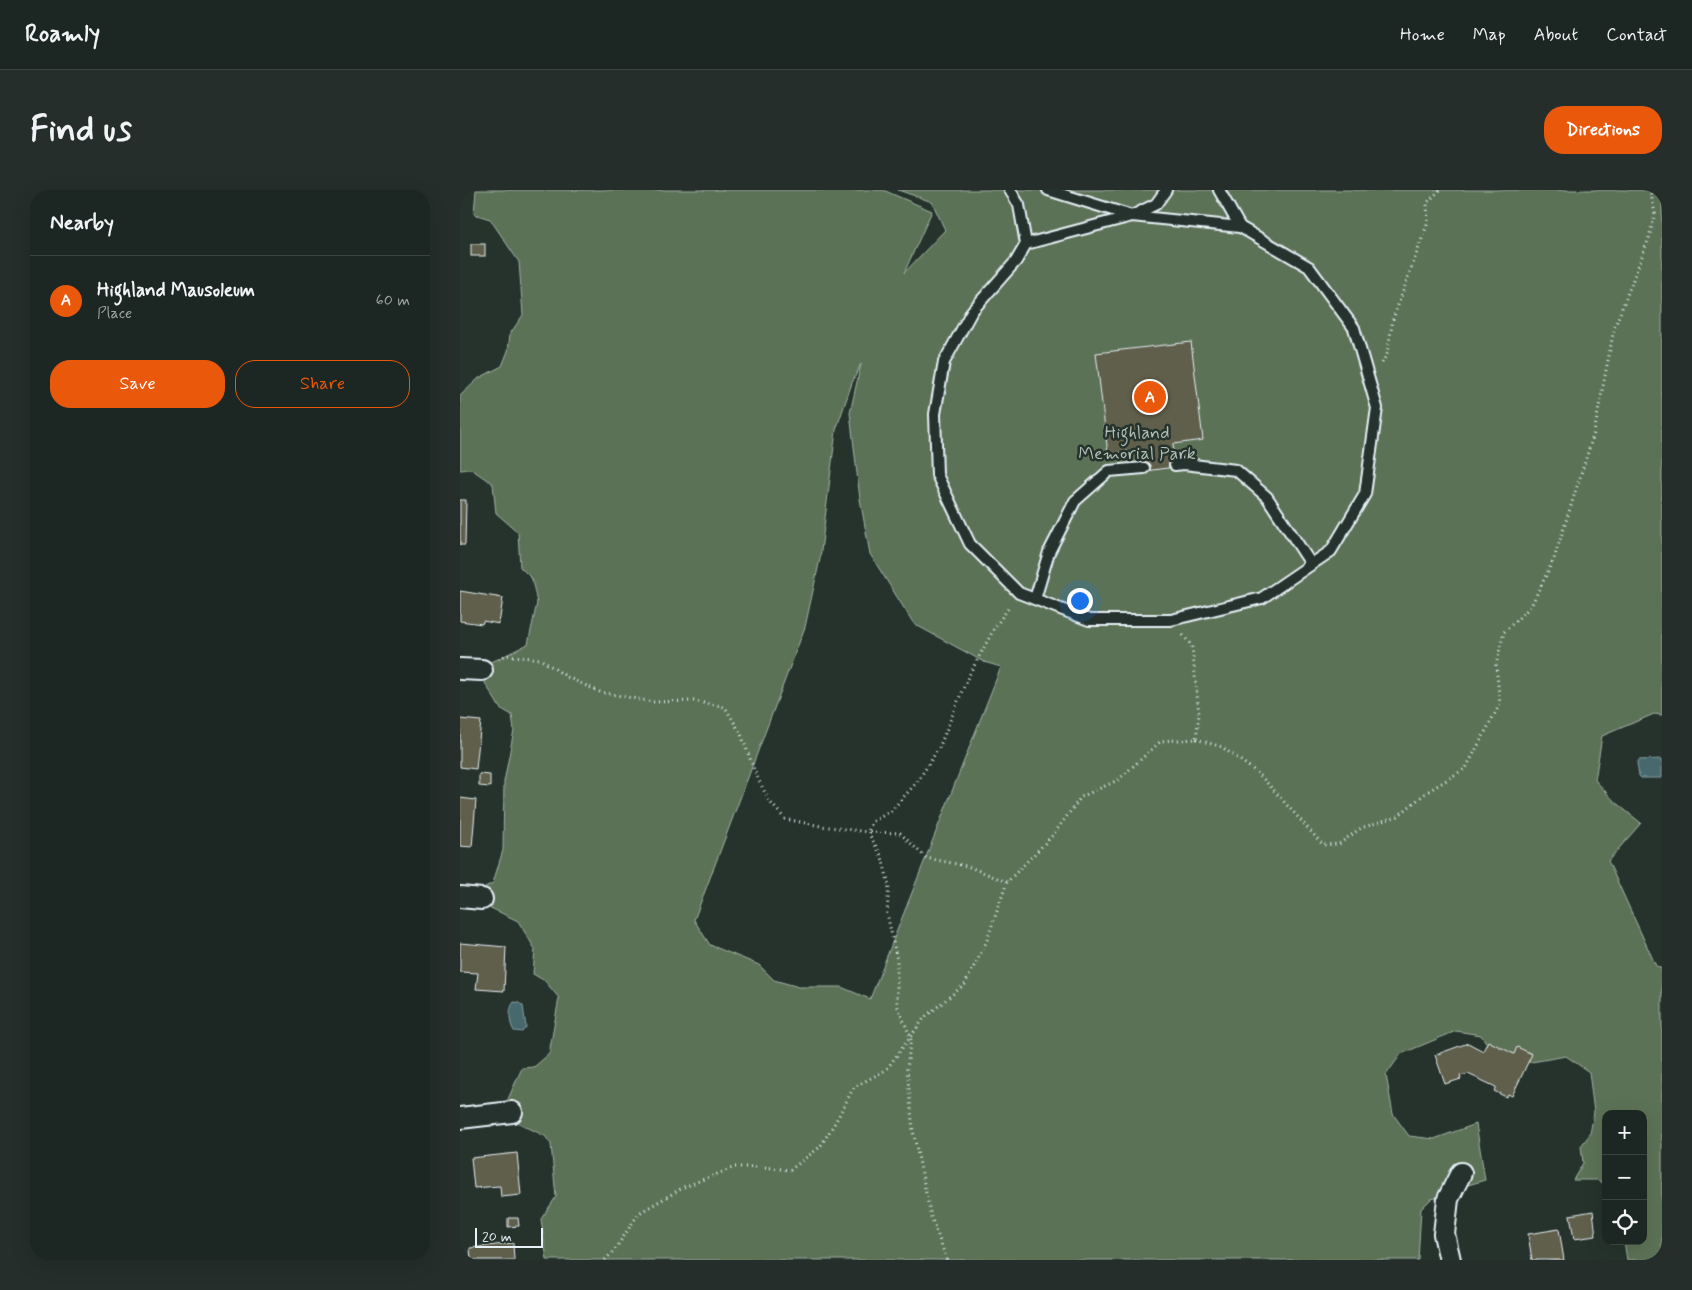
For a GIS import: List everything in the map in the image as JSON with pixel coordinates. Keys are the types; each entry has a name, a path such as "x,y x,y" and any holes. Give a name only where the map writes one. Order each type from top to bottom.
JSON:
{"street":[{"path":"460,668 482,670"},
{"path":"460,897 482,899"},
{"path":"460,1118 512,1112"},
{"path":"1450,1260 1444,1234 1448,1200 1462,1173"}],"lane":[{"path":"1010,190 1019,205 1026,244 1016,261 972,312 944,362 935,414 937,475 970,544 1019,593 1088,620 1171,620 1262,598 1331,551 1365,494 1377,408 1354,328 1309,267 1240,227 1132,216 1048,190"},
{"path":"1026,244 1132,216 1156,204 1166,190"},
{"path":"1219,190 1240,227"},
{"path":"1175,465 1184,464 1236,470 1267,497 1311,564"},
{"path":"1035,600 1049,552 1075,501 1109,471 1144,468"}],"path":[{"path":"1370,383 1387,354 1393,320 1428,222 1427,203 1440,190"},
{"path":"605,1260 614,1251 639,1213 684,1187 735,1167 764,1166 790,1170 820,1147 854,1087 886,1070 925,1017 965,984 986,943 1007,882 1053,835 1081,797 1118,780 1161,741 1196,740 1222,747 1259,774 1323,845 1339,844 1361,828 1398,816 1427,792 1466,768 1500,704 1496,664 1504,632 1531,606 1556,550 1594,433 1614,329 1649,238 1655,213 1650,190"},
{"path":"868,832 872,822 891,811 917,782 939,748 967,679 990,636 1019,593"},
{"path":"1171,620 1192,646 1199,714 1196,740"},
{"path":"482,670 506,655 540,658 567,677 600,692 653,702 694,701 725,707 741,734 755,772 769,801 785,819 868,832 900,833 926,858 967,866 1007,882"},
{"path":"868,832 882,857 889,886 887,913 897,960 897,1005 911,1038 908,1069 913,1131 931,1217 947,1260"}],"green space":[{"name":"Highland Memorial Park","path":"476,190 883,190 932,211 904,273 945,230 932,202 898,190 1662,190 1662,715 1654,714 1602,736 1595,780 1615,802 1641,823 1608,861 1656,966 1662,969 1662,1260 1627,1260 1625,1245 1647,1245 1647,1110 1602,1110 1602,1182 1598,1180 1573,1180 1583,1163 1581,1146 1590,1134 1594,1112 1589,1072 1566,1056 1503,1067 1481,1035 1456,1031 1401,1054 1386,1075 1393,1114 1409,1136 1434,1139 1476,1124 1485,1180 1468,1185 1458,1194 1431,1199 1421,1209 1418,1260 547,1260 541,1219 556,1197 551,1144 545,1136 498,1113 504,1108 522,1068 534,1067 549,1054 559,998 545,981 533,974 535,949 518,921 470,898 473,893 493,883 503,850 504,782 514,730 512,715 500,708 475,666 496,660 528,644 537,603 532,579 520,567 518,532 496,513 493,484 471,469 460,470 460,396 479,378 502,366 508,351 510,334 523,315 519,262 490,219 474,214","holes":["861,364 850,413 860,499 870,554 914,624 984,662 1001,667 870,999 841,987 799,987 774,980 759,965 710,945 694,920 805,627 820,559 836,430 852,383"]}],"water":[{"path":"1662,759 1662,778 1641,778 1639,776 1637,763 1639,760"},
{"path":"514,1002 523,1006 526,1027 522,1032 514,1031 511,1024 510,1012"}],"building":[{"path":"471,244 485,244 485,256 471,256"},
{"path":"1191,342 1203,440 1173,444 1175,467 1145,471 1142,450 1108,454 1096,353"},
{"path":"460,500 466,500 465,545 460,545"},
{"path":"460,591 503,598 499,624 483,621 482,624 460,621"},
{"path":"460,719 481,721 476,769 460,767"},
{"path":"479,774 490,775 490,787 479,786"},
{"path":"460,798 476,800 472,847 460,846"},
{"path":"460,943 506,947 504,991 476,989 478,973 460,972"},
{"path":"1488,1041 1514,1054 1517,1047 1532,1054 1512,1096 1508,1094 1506,1097 1494,1091 1496,1087 1468,1074 1460,1076 1461,1079 1445,1084 1435,1055 1468,1043 1483,1051"},
{"path":"517,1153 521,1195 501,1197 500,1186 474,1188 471,1158"},
{"path":"1593,1211 1596,1236 1574,1239 1570,1215"},
{"path":"508,1218 518,1218 519,1226 508,1227"},
{"path":"1559,1229 1564,1260 1532,1260 1528,1234"},
{"path":"513,1243 514,1260 471,1260 470,1248"}],"place":[{"name":"Highland Mausoleum","path":"1150,397"}]}
